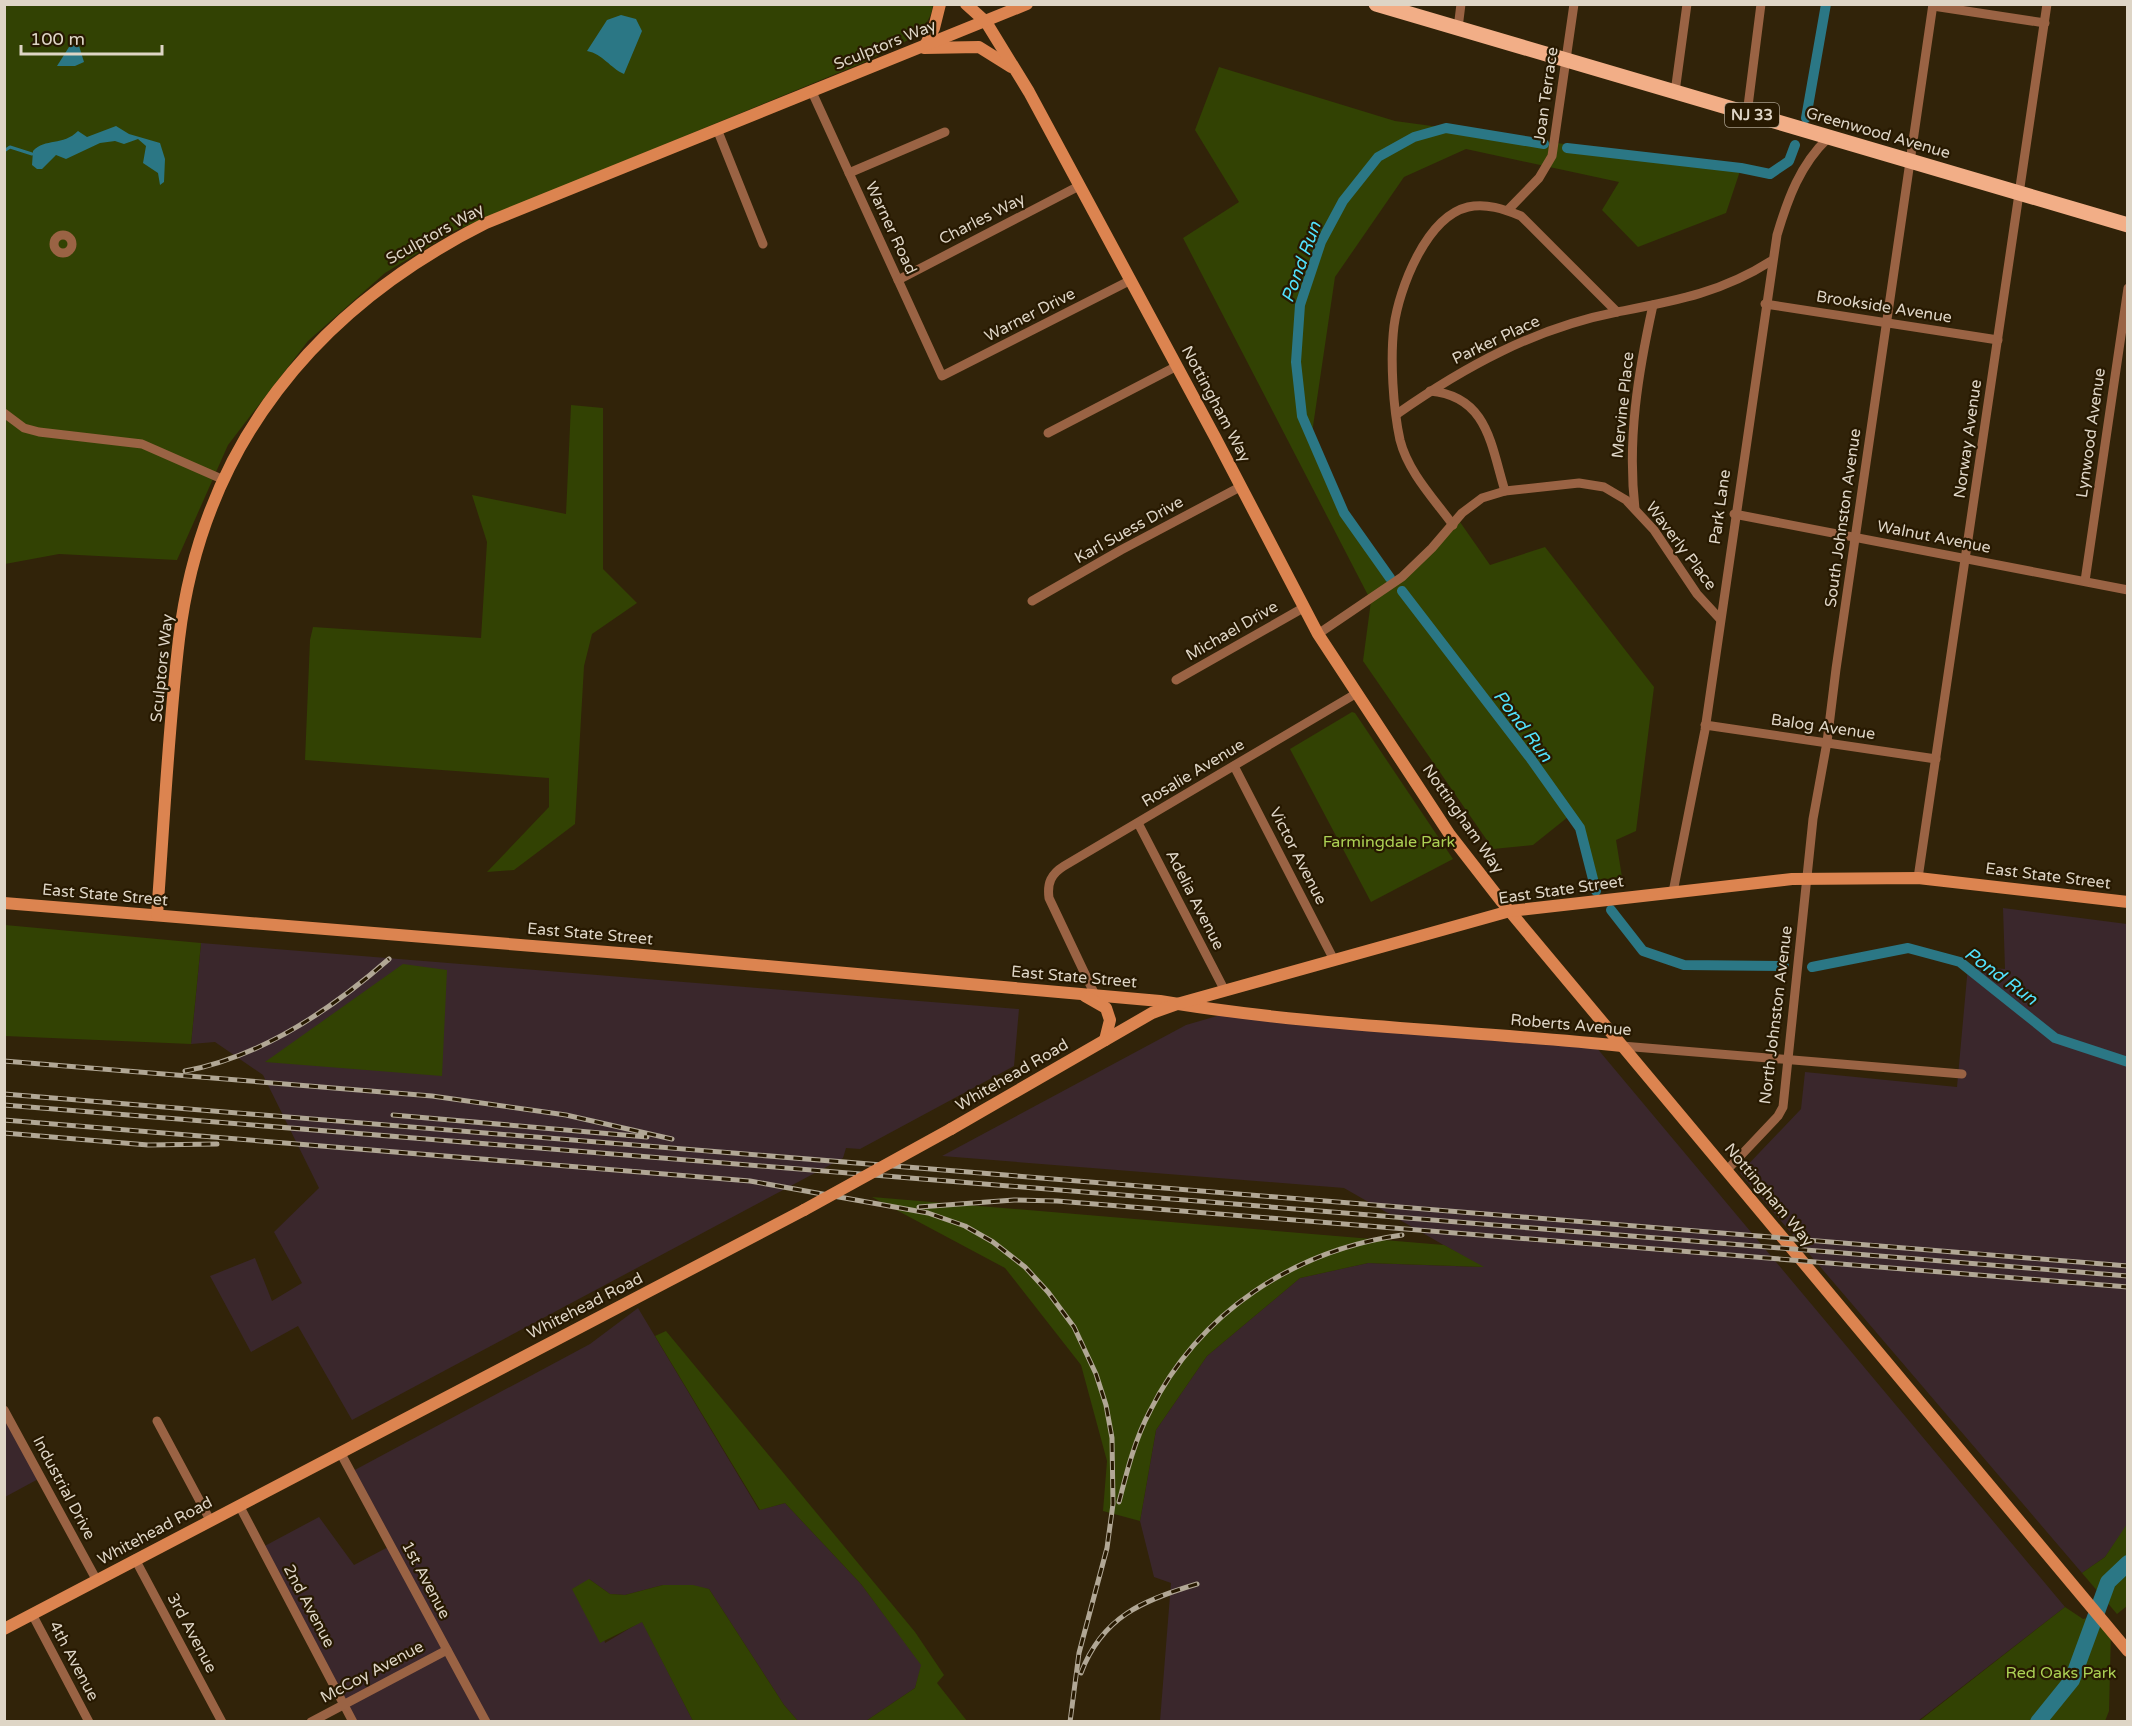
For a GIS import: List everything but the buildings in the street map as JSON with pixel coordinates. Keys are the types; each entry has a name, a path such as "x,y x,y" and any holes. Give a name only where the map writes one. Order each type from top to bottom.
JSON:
{"main road":[{"name":"Greenwood Avenue","path":"1377,4 2127,225"}],"street":[{"path":"940,4 934,28 924,48 979,47 1015,70"},
{"name":"Nottingham Way","path":"966,4 986,22 1015,70 1131,280 1318,634 1450,835 1622,1046 2127,1651"},
{"name":"Sculptors Way","path":"157,915 179,638 193,567 224,480 262,412 306,355 351,310 393,276 423,256 486,223 924,48 1027,4"},
{"path":"1458,28 1461,4"},
{"name":"Joan Terrace","path":"1508,210 1539,178 1552,156 1574,4"},
{"path":"1675,92 1687,4"},
{"path":"1747,114 1761,4"},
{"name":"Norway Avenue","path":"1918,878 2047,4"},
{"path":"1933,5 2045,23"},
{"name":"South Johnston Avenue","path":"1806,878 1933,5"},
{"name":"Warner Road","path":"812,92 942,376"},
{"path":"717,129 763,244"},
{"path":"849,173 945,132"},
{"name":"Park Lane","path":"1673,892 1705,725 1771,261 1779,227 1794,185 1813,152 1828,138"},
{"name":"Charles Way","path":"898,280 1079,186"},
{"path":"1453,525 1410,464 1400,439 1392,346 1403,289 1419,253 1446,218 1457,211 1479,206 1508,210 1530,223 1617,312"},
{"name":"Parker Place","path":"1397,414 1471,366 1523,341 1617,312 1712,291 1771,261"},
{"name":"Warner Drive","path":"942,376 1131,280"},
{"name":"Lynwood Avenue","path":"2085,582 2127,288"},
{"name":"Brookside Avenue","path":"1765,304 1998,340"},
{"name":"Mervine Place","path":"1635,509 1632,438 1641,362 1653,305"},
{"path":"1048,433 1177,366"},
{"path":"1430,391 1458,398 1480,416 1486,427 1505,491"},
{"path":"4,413 18,425 39,432 142,444 224,480"},
{"name":"Waverly Place","path":"1318,634 1402,577 1477,501 1505,491 1592,484 1617,493 1635,509 1673,556 1697,594 1720,619"},
{"name":"Karl Suess Drive","path":"1032,601 1121,550 1240,487"},
{"name":"Walnut Avenue","path":"1734,514 2127,590"},
{"name":"Michael Drive","path":"1176,680 1303,608"},
{"name":"Rosalie Avenue","path":"1088,994 1049,898 1049,883 1057,870 1357,693"},
{"name":"Balog Avenue","path":"1705,725 1936,759"},
{"name":"Victor Avenue","path":"1234,766 1334,960"},
{"name":"Adelia Avenue","path":"1138,824 1225,991"},
{"name":"East State Street","path":"4,903 632,954 1088,994 1177,1004 1510,911 1673,892 1806,878 1918,878 2127,902"},
{"name":"North Johnston Avenue","path":"1727,1170 1778,1116 1783,1107 1806,878"},
{"path":"1088,994 1106,1008 1110,1020 1105,1040"},
{"name":"Roberts Avenue","path":"1177,1004 1369,1025 1962,1074"},
{"name":"Whitehead Road","path":"4,1629 804,1210 951,1129 1152,1013 1177,1004"},
{"name":"Industrial Drive","path":"4,1410 96,1579"},
{"path":"157,1421 210,1520"},
{"name":"1st Avenue","path":"340,1452 486,1722"},
{"name":"2nd Avenue","path":"239,1505 353,1722"},
{"name":"3rd Avenue","path":"135,1559 222,1722"},
{"name":"4th Avenue","path":"32,1614 89,1722"},
{"name":"McCoy Avenue","path":"311,1722 447,1650"}],"shaded area":[{"path":"2003,908 2127,924 2128,1524 2105,1557 2082,1573 1740,1173 1801,1109 1805,1072 1957,1087 1968,966 2005,969"},
{"path":"201,943 1019,1009 1014,1066 860,1149 846,1148 843,1158 352,1420 298,1326 251,1352 210,1276 255,1258 272,1301 302,1283 274,1232 319,1188 263,1075 215,1042 191,1044"},
{"path":"1231,1012 1596,1047 2065,1607 1918,1721 1160,1721 1171,1583 1154,1577 1140,1521 1156,1430 1207,1356 1300,1278 1368,1263 1482,1267 1344,1188 942,1156 1186,1025"},
{"path":"638,1308 759,1510 785,1503 861,1584 922,1665 915,1688 866,1721 798,1721 784,1705 709,1589 663,1585 625,1595 610,1594 589,1579 605,1643 642,1621 693,1721 352,1721 259,1549 319,1517 354,1565 390,1546 351,1472 590,1344"},
{"path":"4,1412 42,1477 5,1497 4,1497"}],"green space":[{"path":"5,5 933,5 925,25 898,46 867,61 454,231 385,273 308,341 228,445 177,560 59,554 5,564"},
{"path":"1219,67 1395,121 1741,168 1726,213 1638,247 1602,210 1619,182 1466,149 1404,177 1335,277 1312,433 1347,522 1398,582 1460,522 1490,565 1545,547 1654,687 1636,831 1616,840 1622,877 1592,881 1573,813 1533,845 1493,849 1363,661 1371,601 1183,238 1239,202 1195,130"},
{"path":"571,405 603,408 603,569 637,603 592,634 584,666 575,824 514,870 487,872 549,807 549,778 305,760 310,640 313,627 481,638 487,542 472,495 566,514"},
{"name":"Farmingdale Park","path":"1352,712 1355,713 1453,859 1371,902 1290,749"},
{"path":"5,925 201,943 191,1044 5,1036"},
{"path":"403,964 447,970 442,1076 265,1062"},
{"path":"872,1197 1444,1245 1484,1267 1368,1263 1300,1278 1207,1356 1156,1430 1140,1521 1103,1511 1107,1461 1081,1365 1005,1268"},
{"path":"666,1331 915,1632 944,1675 937,1683 967,1721 866,1721 915,1688 921,1665 861,1584 785,1503 760,1510 655,1336"},
{"path":"2127,1524 2127,1606 2117,1614 2082,1573 2105,1557"},
{"path":"589,1579 610,1594 625,1595 663,1585 693,1585 709,1589 784,1705 798,1721 693,1721 642,1622 600,1643 572,1589"},
{"name":"Red Oaks Park","path":"2065,1607 2083,1619 2098,1615 2111,1632 2109,1711 2105,1721 1918,1722"}],"water":[{"path":"621,15 636,19 642,31 624,74 598,55 587,51 607,20"},
{"path":"76,36 84,62 75,66 57,66"},
{"path":"116,126 129,134 160,143 165,159 164,182 160,185 158,173 143,163 146,146 138,139 124,144 115,141 100,143 66,159 56,155 42,169 37,169 32,165 33,151 43,144 66,139 78,131 87,137"}],"waterway":[{"name":"Pond Run","path":"1806,118 1826,4"},
{"name":"Pond Run","path":"1390,578 1344,513 1302,416 1296,362 1300,305 1321,242 1343,201 1378,157 1414,137 1446,128 1544,144"},
{"path":"1567,148 1741,168 1770,174 1789,161 1795,145"},
{"path":"4,151 10,147 32,154"},
{"name":"Pond Run","path":"1402,591 1531,759 1580,828 1596,891"},
{"name":"Pond Run","path":"1611,910 1643,951 1684,965 1784,966"},
{"name":"Pond Run","path":"1812,967 1908,948 1960,962 2055,1038 2128,1062"},
{"path":"2038,1722 2072,1680 2108,1582 2128,1563"}],"railway":[{"path":"185,1071 241,1055 268,1043 344,996 389,959"},
{"path":"4,1061 432,1096 566,1115 672,1139"},
{"path":"4,1094 2128,1266"},
{"path":"4,1105 2128,1276"},
{"path":"393,1115 647,1137"},
{"path":"4,1120 750,1181 928,1213 965,1226 993,1242 1025,1267 1048,1292 1074,1327 1096,1374 1106,1405 1112,1438 1113,1504 1107,1548 1079,1653 1070,1722"},
{"path":"4,1133 148,1145 217,1144"},
{"path":"919,1207 1014,1200 1057,1201 2128,1287"},
{"path":"1119,1502 1128,1467 1150,1411 1171,1376 1195,1344 1223,1316 1254,1291 1288,1271 1324,1255 1362,1243 1402,1235"},
{"path":"1081,1673 1100,1638 1127,1613 1142,1604 1197,1584"}]}
